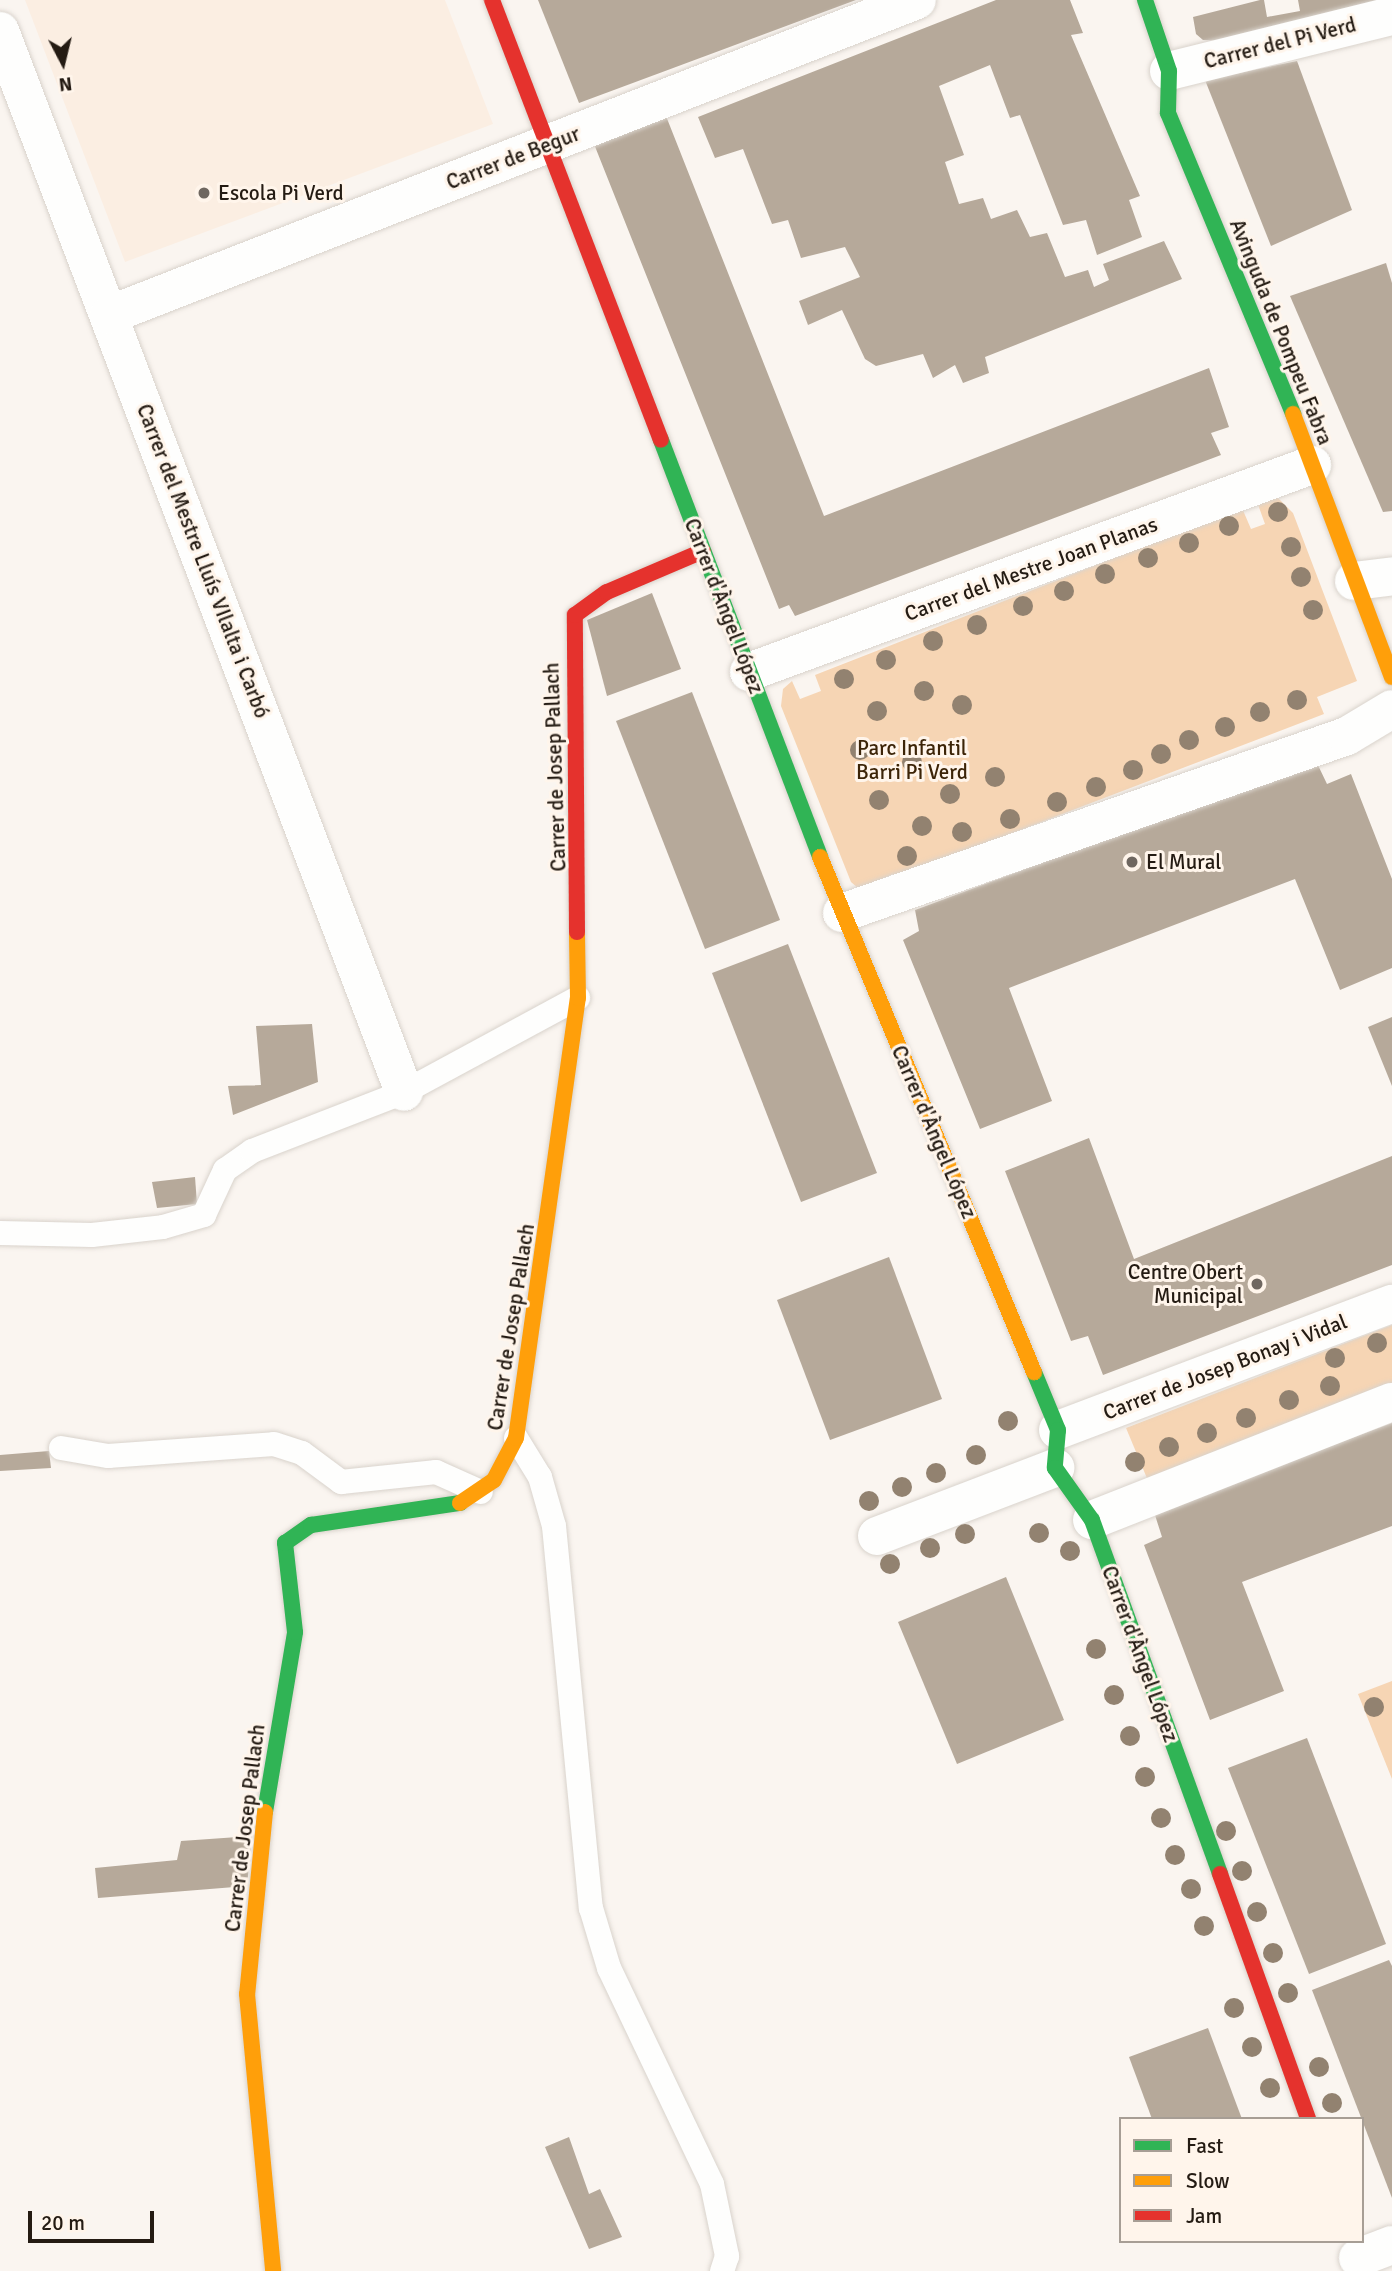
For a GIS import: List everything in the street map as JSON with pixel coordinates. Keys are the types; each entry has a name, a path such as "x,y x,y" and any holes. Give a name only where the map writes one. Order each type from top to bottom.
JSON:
{"street":[{"name":"Carrer d'Àngel López","path":"492,0 842,913 1058,1430 1055,1468 1092,1520 1307,2117"},
{"name":"Carrer de Begur","path":"109,315 916,0"},
{"name":"Avinguda de Pompeu Fabra","path":"1144,0 1169,71 1168,113 1312,465 1392,677"},
{"name":"Carrer del Pi Verd","path":"1169,71 1392,16"},
{"name":"Carrer del Mestre Lluís VIlalta i Carbó","path":"0,32 404,1092"},
{"name":"Carrer del Mestre Joan Planas","path":"749,672 1312,465"},
{"name":"Carrer de Josep Pallach","path":"273,2271 247,1994 269,1776 295,1632 285,1543 311,1525 450,1507 481,1492 494,1480 516,1438 578,998 575,615 607,592 703,551"},
{"path":"1354,581 1392,576"},
{"path":"842,913 1347,736 1392,709"},
{"name":"Carrer de Josep Bonay i Vidal","path":"1058,1430 1392,1304"},
{"path":"1092,1520 1392,1402"},
{"path":"877,1536 1055,1468"}],"lane":[{"path":"0,1233 92,1235 189,1221 204,1216 225,1170 252,1151 404,1092 578,998"},
{"path":"516,1438 540,1477 554,1526 572,1741 596,1928 609,1968 712,2184 727,2256 722,2271"},
{"path":"61,1448 108,1456 274,1444 302,1453 341,1482 436,1472 481,1492"}],"shaded area":[{"name":"Escola Pi Verd","path":"25,0 445,0 493,124 125,262"}],"green space":[{"name":"Parc Infantil Barri Pi Verd","path":"1277,497 1293,513 1357,681 1317,697 1324,714 895,878 893,874 859,889 851,882 781,706 783,689 792,681 800,699 821,691 815,675 1242,508 1251,529 1265,524 1256,499"},
{"path":"1392,1325 1392,1388 1149,1483 1126,1428"},
{"path":"1392,1681 1392,1779 1358,1694"}],"building":[{"path":"538,0 856,0 579,103"},
{"path":"996,0 1070,0 1083,33 1071,35 1140,196 1129,200 1142,237 1097,255 1086,220 1063,225 1020,115 1010,118 990,65 939,86 964,155 945,162 959,204 983,198 991,219 1017,210 1030,237 1047,233 1065,277 1088,270 1094,287 1109,280 1103,264 1164,241 1182,279 985,357 989,373 963,383 955,365 933,378 923,354 876,366 865,359 842,310 808,325 799,301 860,277 845,247 801,258 788,220 772,224 743,149 715,158 698,117"},
{"path":"1264,0 1267,17 1300,11 1298,0 1392,0 1226,41 1203,40 1196,34 1193,17"},
{"path":"1297,61 1352,210 1271,246 1205,80"},
{"path":"666,116 824,516 1209,368 1229,427 1211,433 1221,455 795,616 789,605 779,609 594,144"},
{"path":"1386,263 1392,283 1392,511 1383,512 1290,296"},
{"path":"652,593 681,669 607,696 587,620"},
{"path":"692,692 780,920 705,949 616,721"},
{"path":"1316,761 1327,784 1351,774 1392,879 1392,968 1340,990 1295,879 1009,988 1052,1101 980,1129 903,940 919,931 915,910"},
{"path":"788,944 877,1173 801,1202 712,973"},
{"path":"1392,1017 1392,1086 1368,1027"},
{"path":"312,1024 318,1082 233,1115 228,1086 261,1085 256,1026"},
{"path":"1089,1138 1134,1259 1392,1156 1392,1265 1103,1375 1088,1336 1071,1341 1005,1171"},
{"path":"195,1177 197,1204 157,1208 152,1182"},
{"path":"889,1257 942,1399 830,1440 777,1300"},
{"path":"1392,1423 1392,1526 1242,1582 1284,1691 1210,1720 1144,1545 1162,1537 1154,1512"},
{"path":"49,1451 51,1468 0,1471 0,1455"},
{"path":"1006,1577 1064,1720 957,1764 898,1622"},
{"path":"1307,1738 1386,1944 1309,1974 1228,1768"},
{"path":"252,1836 247,1886 98,1898 95,1868 177,1860 181,1841"},
{"path":"1389,1960 1392,1966 1392,2198 1364,2125 1364,2117 1361,2117 1312,1990"},
{"path":"1208,2028 1241,2117 1151,2117 1129,2057"},
{"path":"569,2137 589,2194 600,2189 622,2237 589,2249 545,2147"}],"traffic: fast":[{"path":"1145,0 1169,71 1168,113 1293,414"},
{"path":"661,440 820,857"},
{"path":"1034,1372 1058,1430 1055,1468 1092,1520 1220,1874"},
{"path":"265,1812 295,1632 285,1543 311,1525 460,1503"}],"traffic: slow":[{"path":"1293,414 1392,677"},
{"path":"820,857 1034,1372"},
{"path":"460,1503 494,1480 516,1438 578,998 577,932"},
{"path":"265,1812 247,1994 273,2271"}],"traffic: jam":[{"path":"492,0 661,440"},
{"path":"577,932 575,615 607,592 703,551"},
{"path":"1220,1874 1307,2117"}],"place":[{"name":"Escola Pi Verd","path":"204,193"},
{"name":"El Mural","path":"1132,862"},
{"name":"Centre Obert Municipal","path":"1257,1284"}]}
